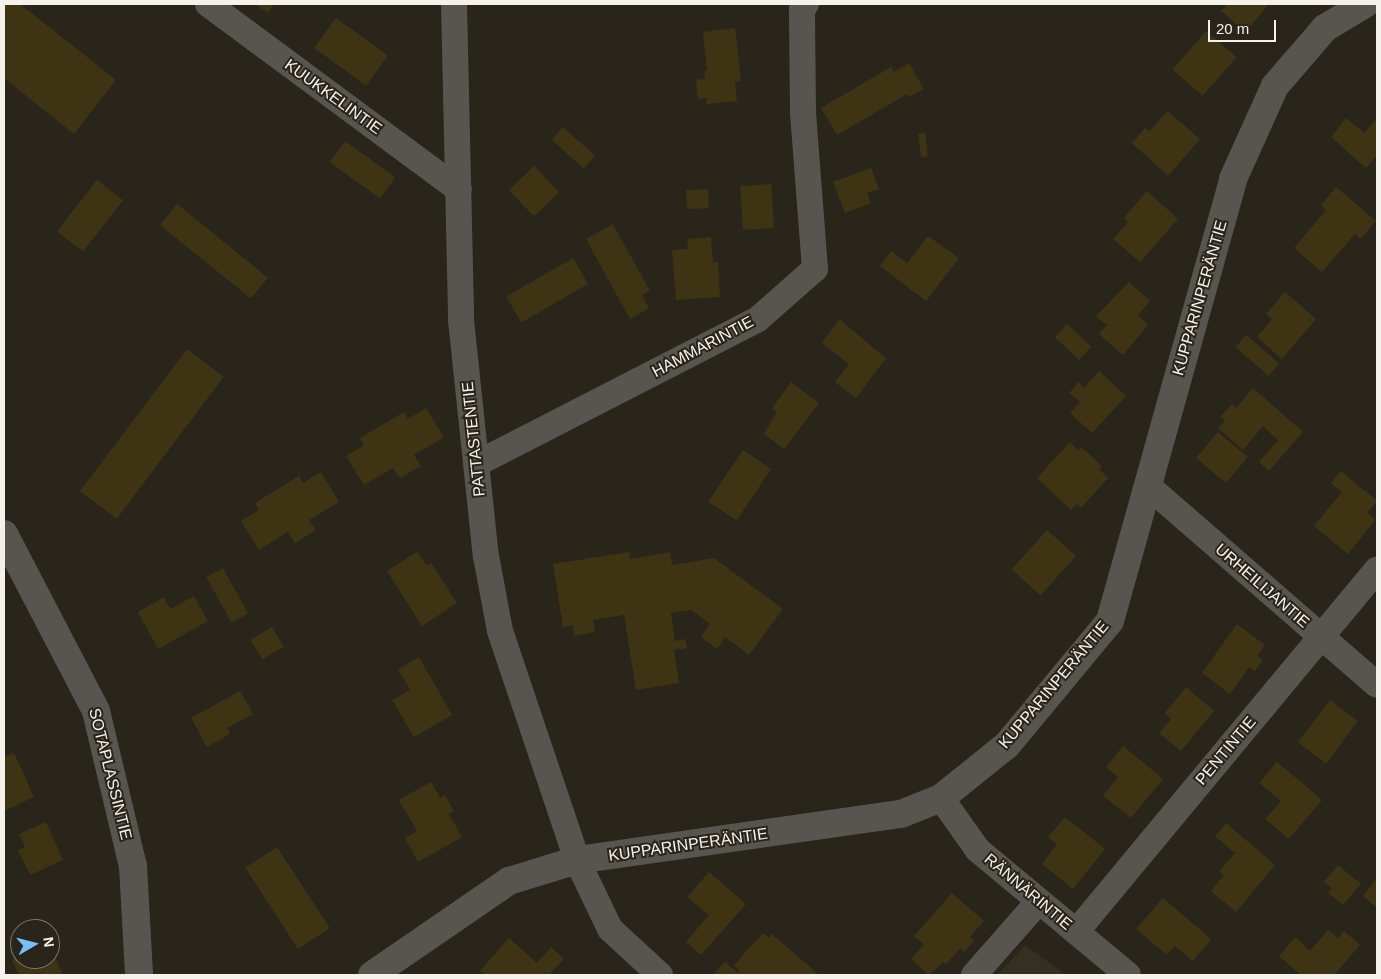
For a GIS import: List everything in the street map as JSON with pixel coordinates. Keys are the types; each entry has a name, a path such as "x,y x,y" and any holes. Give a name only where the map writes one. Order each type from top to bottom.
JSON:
{"street":[{"name":"KUUKKELINTIE","path":"208,4 459,190"},
{"name":"PATTASTENTIE","path":"454,4 461,320 478,463 486,556 500,631 577,860 610,929 660,975"},
{"name":"HAMMARINTIE","path":"478,463 758,319 814,269 803,112 802,10 806,4"},
{"name":"KUPPARINPERÄNTIE","path":"372,975 509,881 577,860 901,814 941,798 1007,744 1110,621 1234,179 1275,86 1325,28 1365,4"},
{"name":"URHEILIJANTIE","path":"1148,486 1377,685"},
{"name":"SOTAPLASSINTIE","path":"7,547 96,711 133,866 139,975"},
{"name":"PENTINTIE","path":"1076,932 1377,570"},
{"name":"RÄNNÄRINTIE","path":"941,798 978,850 1128,975"},
{"path":"974,975 1039,901"}],"shaded area":[{"path":"1025,945 1066,975 997,975"}],"building":[{"path":"4,4 20,4 116,80 74,134 4,78"},
{"path":"255,4 274,4 268,13"},
{"path":"1228,4 1269,4 1245,32 1221,11"},
{"path":"336,18 388,56 366,86 314,48"},
{"path":"735,28 741,81 735,82 737,101 707,104 707,98 698,99 696,80 705,79 704,71 707,71 703,32"},
{"path":"1206,31 1236,57 1203,96 1173,69"},
{"path":"909,63 924,89 909,97 907,94 837,135 821,108 891,67 894,72"},
{"path":"1167,111 1200,139 1168,176 1132,143 1145,128 1150,131"},
{"path":"1346,118 1364,133 1377,118 1377,156 1366,168 1331,137"},
{"path":"563,127 595,156 584,168 552,140"},
{"path":"925,133 928,157 921,158 918,134"},
{"path":"345,141 395,177 380,198 330,162"},
{"path":"534,166 559,192 534,216 509,190"},
{"path":"871,168 879,189 867,193 871,203 845,213 833,182"},
{"path":"97,180 123,200 83,252 57,231"},
{"path":"771,184 774,228 743,230 740,186"},
{"path":"1336,187 1376,221 1360,239 1355,234 1322,272 1294,248 1326,210 1321,205"},
{"path":"708,189 709,208 687,209 686,190"},
{"path":"1147,191 1178,219 1140,262 1113,239 1128,222 1124,218"},
{"path":"177,204 268,278 251,299 160,225"},
{"path":"613,224 650,291 642,295 649,308 630,319 586,239"},
{"path":"928,236 959,258 926,301 880,266 891,251 907,263"},
{"path":"711,237 713,263 718,262 720,297 676,300 672,250 688,249 687,239"},
{"path":"573,258 588,284 521,322 506,296"},
{"path":"1129,282 1150,301 1138,315 1148,325 1123,355 1099,334 1107,325 1096,316"},
{"path":"1285,292 1316,319 1282,359 1257,337 1272,319 1266,314"},
{"path":"839,319 886,358 856,398 835,382 849,364 822,343"},
{"path":"1067,324 1091,347 1079,360 1055,337"},
{"path":"1246,335 1279,364 1269,376 1236,347"},
{"path":"187,349 224,377 117,519 80,491"},
{"path":"1099,371 1126,396 1092,433 1070,413 1080,402 1069,393 1079,382 1084,388"},
{"path":"791,382 819,403 784,449 764,434 777,412 772,408"},
{"path":"1253,388 1303,432 1269,471 1259,462 1278,440 1263,426 1243,450 1218,428 1225,421 1220,417 1232,404 1236,408"},
{"path":"426,408 444,437 414,455 421,466 400,478 393,468 364,485 346,456 364,445 360,438 404,412 408,419"},
{"path":"1218,432 1248,457 1226,483 1196,458"},
{"path":"1070,442 1078,450 1081,447 1102,466 1099,469 1108,478 1081,508 1077,504 1071,510 1037,478"},
{"path":"743,450 771,469 737,520 708,501"},
{"path":"1341,471 1377,501 1367,513 1375,520 1348,554 1314,526 1342,492 1331,483"},
{"path":"321,472 339,502 309,520 316,530 295,543 288,532 259,550 241,521 259,510 255,503 299,476 303,483"},
{"path":"1047,530 1076,556 1041,595 1012,569"},
{"path":"417,552 427,566 431,563 457,603 422,626 387,571"},
{"path":"629,552 630,559 670,552 672,565 714,558 783,609 749,655 725,637 717,649 701,637 710,624 691,610 671,613 675,641 685,639 687,648 674,650 679,683 636,690 624,615 593,620 595,632 574,636 573,625 563,627 553,564"},
{"path":"223,568 248,613 232,623 206,577"},
{"path":"194,596 208,621 158,649 138,612 164,597 170,609"},
{"path":"1237,624 1265,645 1257,656 1263,660 1255,671 1249,667 1230,694 1202,673"},
{"path":"272,627 284,647 262,660 251,640"},
{"path":"419,657 452,715 414,737 392,700 410,690 398,669"},
{"path":"1186,687 1214,711 1181,751 1159,733 1171,719 1165,713"},
{"path":"240,691 253,714 227,728 230,734 207,747 191,718"},
{"path":"1330,700 1358,721 1326,763 1298,742"},
{"path":"1123,746 1163,779 1131,818 1103,796 1118,777 1106,767"},
{"path":"14,753 34,797 4,811 4,757"},
{"path":"1277,762 1322,800 1289,839 1265,819 1281,801 1259,783"},
{"path":"431,782 440,798 445,795 454,811 449,814 462,837 418,862 405,838 417,831 399,800"},
{"path":"1065,817 1105,849 1073,889 1042,864 1057,844 1048,837"},
{"path":"46,822 63,860 30,875 18,850 25,847 19,834"},
{"path":"1226,823 1275,865 1236,912 1211,891 1224,875 1219,871 1235,853 1215,836"},
{"path":"277,847 330,928 298,949 245,868"},
{"path":"1338,865 1361,884 1343,905 1328,893 1332,889 1324,882"},
{"path":"709,872 746,904 701,955 686,942 709,915 687,897"},
{"path":"1377,878 1377,908 1363,896"},
{"path":"952,893 984,921 970,937 974,941 964,952 960,949 946,964 943,962 929,975 911,959 924,945 914,936"},
{"path":"1163,898 1211,939 1193,961 1175,946 1167,955 1136,929"},
{"path":"1328,930 1338,938 1344,931 1360,945 1334,975 1301,975 1279,956 1295,937 1310,951"},
{"path":"763,933 769,938 772,934 818,974 713,975 725,962 738,973 740,971 734,965"},
{"path":"509,938 537,963 551,947 564,959 549,975 485,975 480,971"},
{"path":"16,969 60,969 63,975 19,975"}]}
